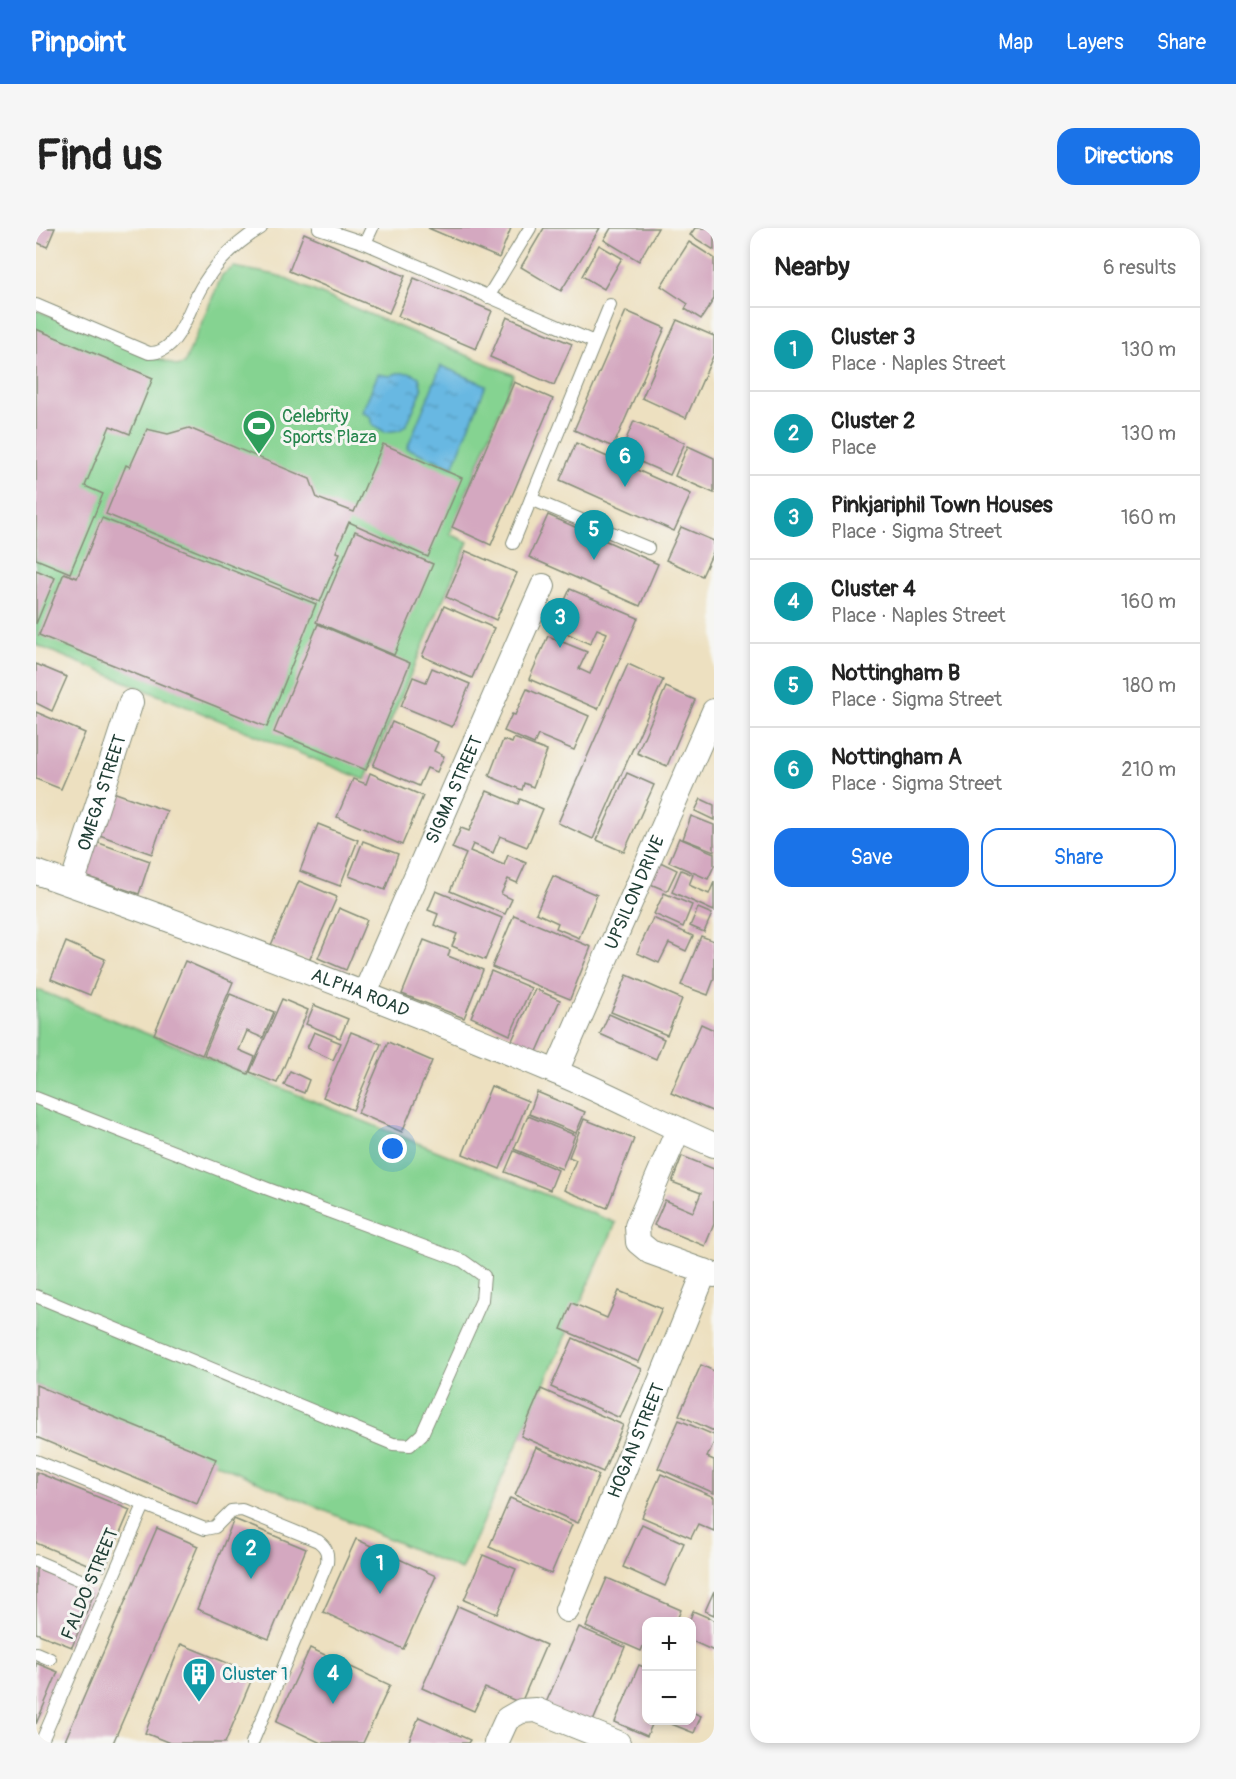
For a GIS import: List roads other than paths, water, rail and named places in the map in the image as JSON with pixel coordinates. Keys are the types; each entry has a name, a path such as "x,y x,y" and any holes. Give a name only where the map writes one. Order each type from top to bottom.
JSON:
{"street":[{"name":"SIGMA STREET","path":"365,993 543,586"},
{"name":"OMEGA STREET","path":"72,884 131,702"},
{"name":"UPSILON DRIVE","path":"556,1072 714,711"},
{"name":"ALPHA ROAD","path":"36,872 365,993 556,1072 714,1145"},
{"path":"678,1130 637,1226 638,1242 650,1252 710,1273"},
{"name":"HOGAN STREET","path":"567,1610 710,1273"},
{"path":"496,1743 507,1719 521,1712 536,1710 618,1743"}],"lane":[{"path":"36,305 149,353 162,350 174,340 203,284 251,234 261,228"},
{"path":"319,228 365,243 594,342"},
{"path":"365,243 372,228"},
{"path":"488,297 530,228"},
{"path":"513,543 610,305"},
{"path":"531,499 648,548"},
{"path":"36,1098 268,1189 463,1261 484,1276 482,1300 422,1434 410,1445 393,1444 36,1296"},
{"path":"36,1461 205,1529 216,1527 231,1511 242,1510 318,1541 325,1546 328,1552 327,1563 252,1743"},
{"name":"FALDO STREET","path":"41,1743 144,1505"},
{"path":"36,1561 82,1581"},
{"path":"36,1653 50,1659"}],"water":[{"path":"441,366 486,385 453,467 407,448"},
{"path":"397,373 410,373 419,377 422,390 407,424 400,430 385,432 373,425 371,417 362,412 378,374 390,376"}],"place":[{"name":"Celebrity Sports Plaza","path":"259,455"},
{"name":"Nottingham A","path":"625,487"},
{"name":"Nottingham B","path":"594,560"},
{"name":"Pinkjariphil Town Houses","path":"560,648"},
{"name":"Cluster 2","path":"251,1579"},
{"name":"Cluster 3","path":"380,1594"},
{"name":"Cluster 1","path":"199,1703"},
{"name":"Cluster 4","path":"333,1704"}]}
